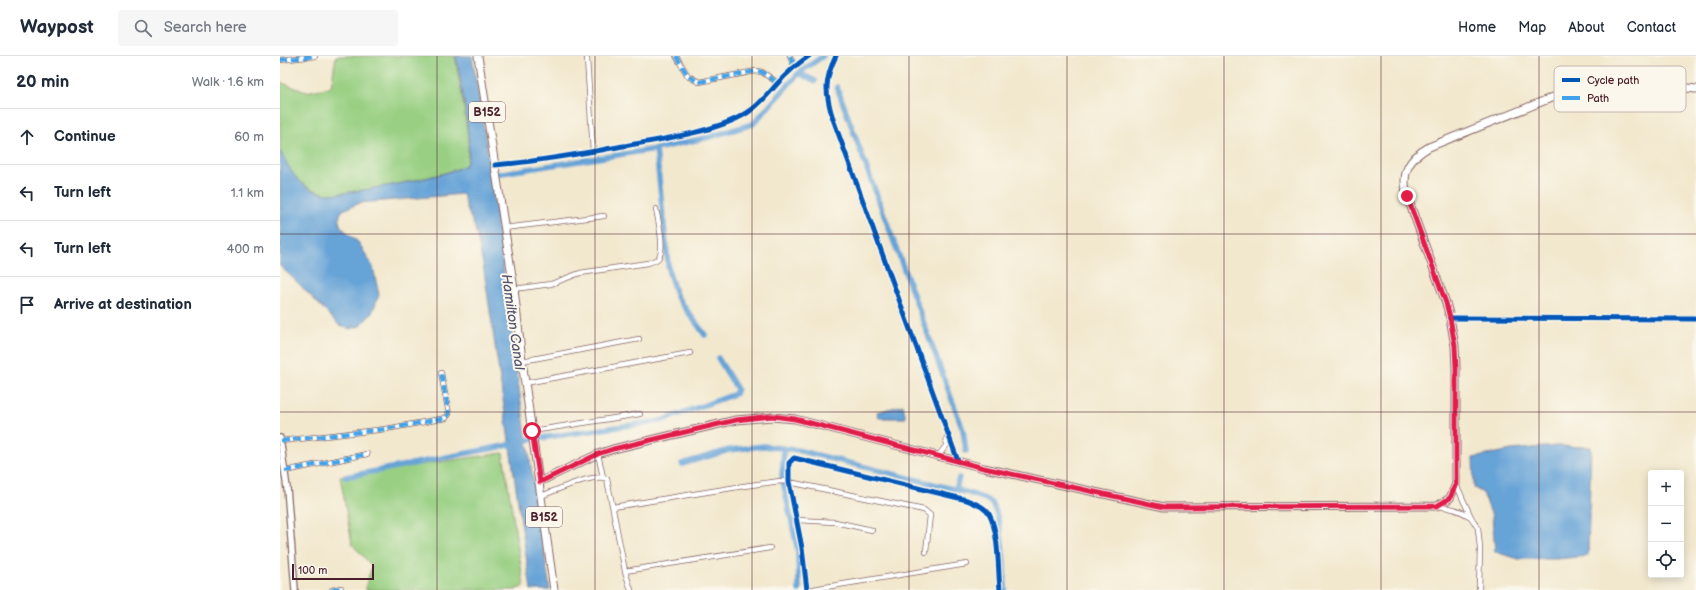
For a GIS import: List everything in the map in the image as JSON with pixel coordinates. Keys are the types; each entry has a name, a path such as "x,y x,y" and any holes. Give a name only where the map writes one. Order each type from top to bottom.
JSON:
{"main road":[{"name":"B152","path":"478,56 514,289 522,361 554,590"},
{"path":"1686,88 1696,89"},
{"path":"540,482 598,454 613,449 736,420 772,416 795,419 958,462 1164,507 1437,506 1450,498 1456,484 1455,346 1450,318 1404,184 1406,167 1418,153 1429,147 1554,96"}],"street":[{"path":"280,60 315,56"},
{"path":"676,56 688,76 698,82 762,72 778,83"},
{"path":"790,56 794,66"},
{"path":"495,167 660,140 710,128 735,120 759,104 794,66 810,56"},
{"path":"836,56 829,70 826,85 827,102 958,462"},
{"path":"587,59 593,151"},
{"path":"514,289 551,284 580,273 648,263 656,260 660,255 662,245 656,208"},
{"path":"504,228 604,216"},
{"path":"1450,318 1696,319"},
{"path":"522,361 639,339"},
{"path":"525,383 690,353"},
{"path":"295,590 285,471 280,440 394,427 446,418 449,414 441,373"},
{"path":"532,432 640,414"},
{"path":"938,456 942,453 946,446 947,432"},
{"path":"285,471 367,454"},
{"path":"598,454 603,477 607,479 609,483 625,571 631,590"},
{"path":"967,564 807,590 797,520 788,482 789,463 794,458 967,500 982,506 990,515 995,533 1000,590"},
{"path":"541,496 589,479 603,477"},
{"path":"613,507 780,481 788,482 924,510 930,515 926,552"},
{"path":"1456,484 1471,518 1478,528 1480,548 1479,590"},
{"path":"1437,506 1451,507 1461,511 1471,518"},
{"path":"797,520 835,522 872,530"},
{"path":"625,571 770,548"},
{"path":"332,590 341,588"}],"green space":[{"path":"336,56 455,56 467,129 468,156 466,164 444,173 424,178 377,188 338,193 328,194 318,191 299,181 291,171 280,149 280,82 306,92 331,87"},
{"path":"503,453 524,586 515,590 366,590 366,585 372,566 352,544 340,476"}],"water":[{"path":"456,56 472,56 487,148 520,395 550,590 531,590 483,264 475,228 467,209 463,194 360,203 343,210 340,214 339,221 341,227 359,243 373,267 379,295 372,313 360,326 350,329 339,325 280,266 280,151 293,174 301,182 312,190 328,194 358,191 402,183 444,173 466,164 469,144 468,129"},
{"path":"903,405 906,418 879,418 877,412"},
{"path":"1556,446 1591,447 1588,556 1556,559 1519,559 1495,552 1492,516 1483,493 1474,488 1473,458 1511,450"}],"waterway":[{"path":"483,176 656,149 709,137 753,124 799,73 823,56"},
{"path":"799,73 815,81"},
{"path":"837,87 963,430 966,451"},
{"path":"656,149 669,273 677,297 705,335"},
{"path":"345,477 509,445 527,440 660,421 735,394 737,389 718,358"},
{"path":"682,464 729,450 764,446 797,450 985,498 994,507 1000,529 1005,590"},
{"path":"784,449 782,477 798,551 799,590"},
{"path":"956,490 959,478"}],"marked path":[{"path":"280,60 315,56"},
{"path":"676,56 688,76 699,82 756,71 762,72 778,83"},
{"path":"790,56 794,66"},
{"path":"281,441 386,429 446,418 449,414 441,373"},
{"path":"285,471 367,454"},
{"path":"332,590 341,588"}],"cycle path":[{"path":"495,165 542,160 650,142 685,135 718,126 734,120 755,107 788,72 809,56"},
{"path":"836,56 829,72 827,87 828,102 833,119 958,461"},
{"path":"1450,318 1696,319"},
{"path":"807,590 802,548 789,482 789,463 794,458 967,500 980,506 986,510 990,516 995,532 998,552 1000,590"}],"route":[{"path":"532,431 540,482 598,454 613,449 736,420 772,416 795,419 984,468 1121,499 1164,507 1223,508 1437,506 1450,498 1456,484 1455,346 1446,303 1407,196"}],"water label":[{"name":"Hamilton Canal","path":"513,322"}]}
